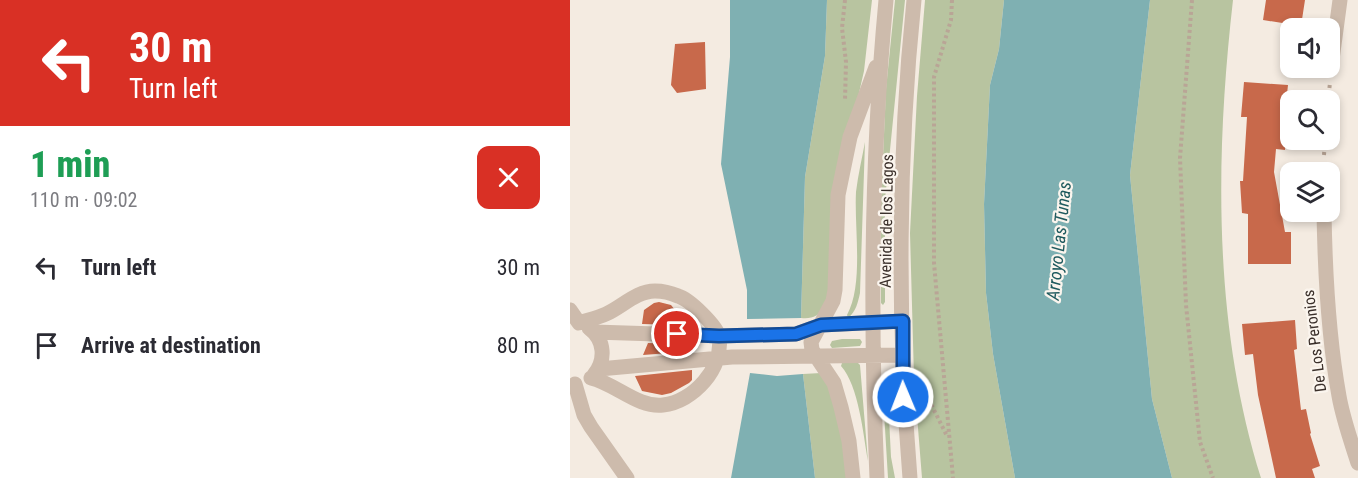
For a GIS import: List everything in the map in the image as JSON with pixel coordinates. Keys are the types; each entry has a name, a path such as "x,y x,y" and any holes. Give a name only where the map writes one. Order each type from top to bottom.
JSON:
{"street":[{"name":"Avenida de los Lagos","path":"878,478 872,322 874,171 886,0"},
{"name":"Avenida de los Lagos","path":"910,478 903,397 903,321 905,139 914,0"},
{"path":"1338,18 1340,0"},
{"path":"853,478 849,441 834,383 812,350 811,342 833,301 838,195 850,137 881,53"},
{"name":"De Los Peronios","path":"1324,222 1326,287 1332,348 1339,398 1358,463"},
{"path":"575,323 605,314 643,293 656,291 680,296 725,335"},
{"path":"570,310 575,323 594,332 796,334 821,325 903,321"},
{"path":"594,332 603,349 602,359 595,374"},
{"path":"595,374 610,385 649,405 681,401 697,389 725,357 725,335"},
{"path":"627,478 584,415 573,384 595,374 725,357 903,355"}],"path":[{"path":"845,0 842,28 846,62 845,102"},
{"path":"952,0 951,20 934,77 934,263 953,478"},
{"path":"1192,0 1180,158 1186,305 1200,442 1213,478"}],"green space":[{"path":"827,0 872,0 864,71 854,115 830,288 822,310 814,317 801,318 805,177 825,56"},
{"path":"895,0 905,0 885,200 885,302 883,305 881,303 881,202 886,89"},
{"path":"925,0 1004,0 999,49 990,85 984,204 986,293 993,354 1015,478 922,478 914,378 910,233 917,96"},
{"path":"1150,0 1233,0 1223,120 1222,241 1226,301 1234,361 1245,420 1261,478 1172,478 1152,399 1130,175"},
{"path":"865,142 860,293 855,310 848,318 857,272 856,192"},
{"path":"860,339 862,342 860,346 832,348 830,345 832,341"},
{"path":"842,363 860,365 868,461 856,398 852,385 841,366"},
{"path":"821,373 829,382 851,478 815,478 803,374"},
{"path":"882,379 887,379 891,457 895,478 888,478"}],"water":[{"path":"730,0 827,0 825,56 805,177 801,318 747,319 747,290 721,164 730,57"},
{"name":"Arroyo Las Tunas","path":"1004,0 1150,0 1130,175 1152,399 1172,478 1015,478 993,354 986,293 984,204 990,85 999,49"},
{"path":"750,373 777,376 803,374 815,478 731,478"}],"building":[{"path":"1266,0 1305,0 1302,18 1280,18 1280,23 1263,20"},
{"path":"705,42 706,89 677,93 671,85 675,44"},
{"path":"1244,82 1288,85 1287,90 1280,90 1280,149 1276,149 1274,172 1280,205 1280,222 1283,222 1285,232 1291,232 1291,264 1248,264 1248,214 1242,213 1240,181 1243,181 1247,117 1241,117"},
{"path":"659,302 671,305 678,315 678,325 642,324 644,310"},
{"path":"1295,320 1297,349 1294,350 1301,410 1306,409 1310,434 1320,466 1312,469 1315,478 1276,478 1258,395 1253,354 1245,355 1242,324"},
{"path":"648,343 674,344 682,352 643,355"},
{"path":"692,370 692,380 689,383 671,393 662,395 642,391 635,376"}],"route":[{"path":"677,334 719,336 796,334 821,325 903,321 903,397"}]}
